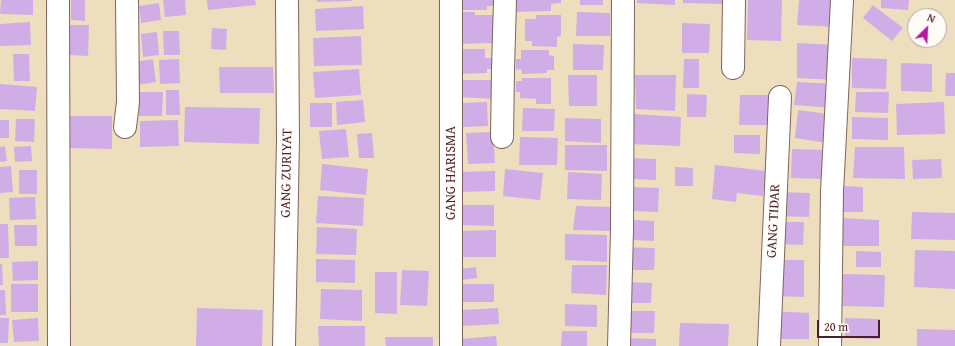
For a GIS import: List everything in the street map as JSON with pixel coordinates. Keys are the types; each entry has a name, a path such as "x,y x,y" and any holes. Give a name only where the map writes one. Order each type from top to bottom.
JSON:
{"street":[{"path":"58,0 59,346"},
{"path":"125,127 128,102 127,0"},
{"name":"GANG ZURIYAT","path":"284,346 288,139 287,0"},
{"name":"GANG HARISMA","path":"451,0 451,346"},
{"path":"502,137 505,0"},
{"path":"619,346 622,230 623,0"},
{"path":"733,68 734,0"},
{"path":"830,346 832,192 842,0"},
{"name":"GANG TIDAR","path":"769,346 780,97"}],"building":[{"path":"1,0 33,0 33,15 0,14"},
{"path":"71,0 85,0 85,21 71,20"},
{"path":"163,0 185,0 186,15 165,17"},
{"path":"207,0 255,0 256,5 208,10"},
{"path":"317,0 352,0 352,1 317,2"},
{"path":"459,0 493,0 493,6 487,6 487,10 463,10 463,6 458,6"},
{"path":"516,0 561,0 561,3 551,4 551,11 510,12"},
{"path":"580,0 603,0 603,5 580,5"},
{"path":"637,0 675,0 675,5 637,3"},
{"path":"683,0 725,0 725,4 683,3"},
{"path":"748,0 782,0 781,41 747,40"},
{"path":"799,0 838,0 836,27 797,25"},
{"path":"881,0 909,0 907,10 881,8"},
{"path":"159,3 161,20 141,23 139,6"},
{"path":"873,5 903,28 892,41 863,18"},
{"path":"363,6 364,29 316,31 315,9"},
{"path":"454,12 475,12 475,15 494,15 494,20 499,31 493,31 493,43 455,44"},
{"path":"577,12 610,13 610,36 576,36"},
{"path":"536,15 561,15 561,36 557,37 557,47 532,46 532,41 525,41 525,19 536,19"},
{"path":"30,22 31,45 0,46 0,24"},
{"path":"682,23 710,24 709,53 682,53"},
{"path":"70,25 89,25 88,56 70,55"},
{"path":"212,28 227,29 226,50 211,49"},
{"path":"163,31 179,31 180,55 164,55"},
{"path":"157,32 159,55 143,57 141,34"},
{"path":"361,36 362,65 314,66 313,38"},
{"path":"797,43 836,45 835,80 797,78"},
{"path":"573,44 604,45 603,70 573,70"},
{"path":"458,49 485,49 485,58 493,58 493,69 487,69 487,73 459,74"},
{"path":"521,50 549,50 549,55 554,56 554,70 547,70 547,73 522,74 521,69 516,70 516,59 521,59"},
{"path":"13,54 29,54 30,81 14,81"},
{"path":"852,58 887,59 886,89 852,88"},
{"path":"153,59 156,82 137,85 134,62"},
{"path":"179,59 180,83 160,84 159,60"},
{"path":"684,59 699,59 699,88 683,88"},
{"path":"901,63 932,64 932,92 901,91"},
{"path":"219,67 273,67 274,93 220,93"},
{"path":"359,69 361,95 315,98 313,72"},
{"path":"946,73 955,73 955,96 945,96"},
{"path":"568,75 597,75 597,106 569,106"},
{"path":"635,75 676,75 675,111 636,109"},
{"path":"522,78 551,78 551,104 536,104 536,99 520,98 520,92 516,92 516,81 522,81"},
{"path":"459,80 493,80 493,99 459,97"},
{"path":"797,82 835,84 834,108 794,105"},
{"path":"0,84 37,87 35,111 0,109"},
{"path":"166,90 179,90 180,115 166,115"},
{"path":"139,92 163,92 162,116 139,116"},
{"path":"856,92 889,92 888,113 855,112"},
{"path":"687,94 707,95 706,117 687,117"},
{"path":"740,95 771,95 770,125 739,125"},
{"path":"363,100 365,122 337,125 336,102"},
{"path":"487,102 488,126 463,127 462,103"},
{"path":"944,102 945,134 897,135 896,104"},
{"path":"310,103 332,103 332,127 310,127"},
{"path":"185,107 260,108 259,144 184,142"},
{"path":"523,108 555,109 554,131 522,131"},
{"path":"798,110 835,115 833,144 795,138"},
{"path":"633,114 681,117 680,146 630,144"},
{"path":"66,116 112,116 112,149 66,148"},
{"path":"852,117 888,118 888,140 852,139"},
{"path":"565,118 601,119 601,143 565,141"},
{"path":"16,119 35,119 34,142 15,141"},
{"path":"0,120 9,120 9,138 0,138"},
{"path":"178,120 179,146 140,147 140,121"},
{"path":"346,129 349,157 322,159 319,131"},
{"path":"493,132 495,163 468,164 466,133"},
{"path":"372,133 374,158 359,158 357,134"},
{"path":"734,135 760,135 760,154 734,153"},
{"path":"520,137 558,138 557,165 519,165"},
{"path":"565,145 607,145 607,171 565,170"},
{"path":"5,146 7,161 0,162 0,147"},
{"path":"31,146 32,161 15,162 14,147"},
{"path":"855,147 904,147 905,179 853,178"},
{"path":"792,149 825,150 825,179 791,178"},
{"path":"629,158 656,159 656,180 629,179"},
{"path":"941,159 942,178 913,179 912,160"},
{"path":"322,164 368,169 366,195 320,190"},
{"path":"715,165 766,171 763,196 737,193 736,202 712,199"},
{"path":"11,166 13,192 0,193 0,167"},
{"path":"675,167 693,168 693,186 675,186"},
{"path":"505,169 543,173 540,200 503,196"},
{"path":"19,170 37,170 37,194 19,194"},
{"path":"495,171 495,191 460,192 459,172"},
{"path":"568,172 602,174 601,200 567,199"},
{"path":"843,186 863,187 863,212 842,212"},
{"path":"632,187 659,188 658,212 631,211"},
{"path":"777,192 810,193 809,217 776,216"},
{"path":"318,196 364,198 363,226 316,223"},
{"path":"35,197 36,219 10,220 9,198"},
{"path":"460,205 494,205 494,226 460,225"},
{"path":"576,206 613,207 611,231 573,230"},
{"path":"912,212 955,213 955,240 911,239"},
{"path":"841,218 879,220 879,246 840,246"},
{"path":"633,220 654,221 654,241 632,240"},
{"path":"775,222 804,222 803,245 775,244"},
{"path":"0,224 8,224 9,258 0,258"},
{"path":"14,225 37,225 37,246 15,246"},
{"path":"317,227 357,229 356,255 316,254"},
{"path":"496,230 496,257 463,257 463,231"},
{"path":"565,234 607,235 607,262 565,260"},
{"path":"626,247 655,248 654,270 626,270"},
{"path":"915,250 955,251 955,289 914,287"},
{"path":"856,251 881,252 881,267 856,267"},
{"path":"316,259 355,260 355,283 316,282"},
{"path":"775,260 804,260 804,297 774,296"},
{"path":"38,261 38,280 13,281 12,262"},
{"path":"0,264 2,264 3,285 0,285"},
{"path":"572,265 607,265 606,295 571,293"},
{"path":"476,267 477,278 454,281 452,270"},
{"path":"402,270 429,271 427,306 400,305"},
{"path":"375,272 397,272 397,314 375,313"},
{"path":"843,274 885,275 884,307 842,306"},
{"path":"625,282 652,283 651,303 625,303"},
{"path":"11,284 38,284 38,312 11,312"},
{"path":"461,284 494,284 494,302 461,302"},
{"path":"321,289 362,290 362,321 320,319"},
{"path":"0,290 5,290 6,315 0,315"},
{"path":"565,304 597,305 597,327 565,326"},
{"path":"197,308 263,310 262,346 196,346"},
{"path":"498,308 499,324 463,326 462,310"},
{"path":"631,311 655,311 654,333 630,333"},
{"path":"771,311 809,313 809,339 771,339"},
{"path":"0,318 9,318 8,343 0,343"},
{"path":"38,318 39,341 14,342 12,320"},
{"path":"845,318 880,319 880,339 845,338"},
{"path":"680,323 729,324 728,346 679,346"},
{"path":"318,326 365,326 365,346 319,346"},
{"path":"917,329 955,330 955,346 917,346"},
{"path":"562,331 587,331 587,346 561,346"},
{"path":"496,336 497,346 460,346 459,339"},
{"path":"385,337 433,337 433,346 386,346"},
{"path":"625,338 656,339 656,346 625,346"}]}
